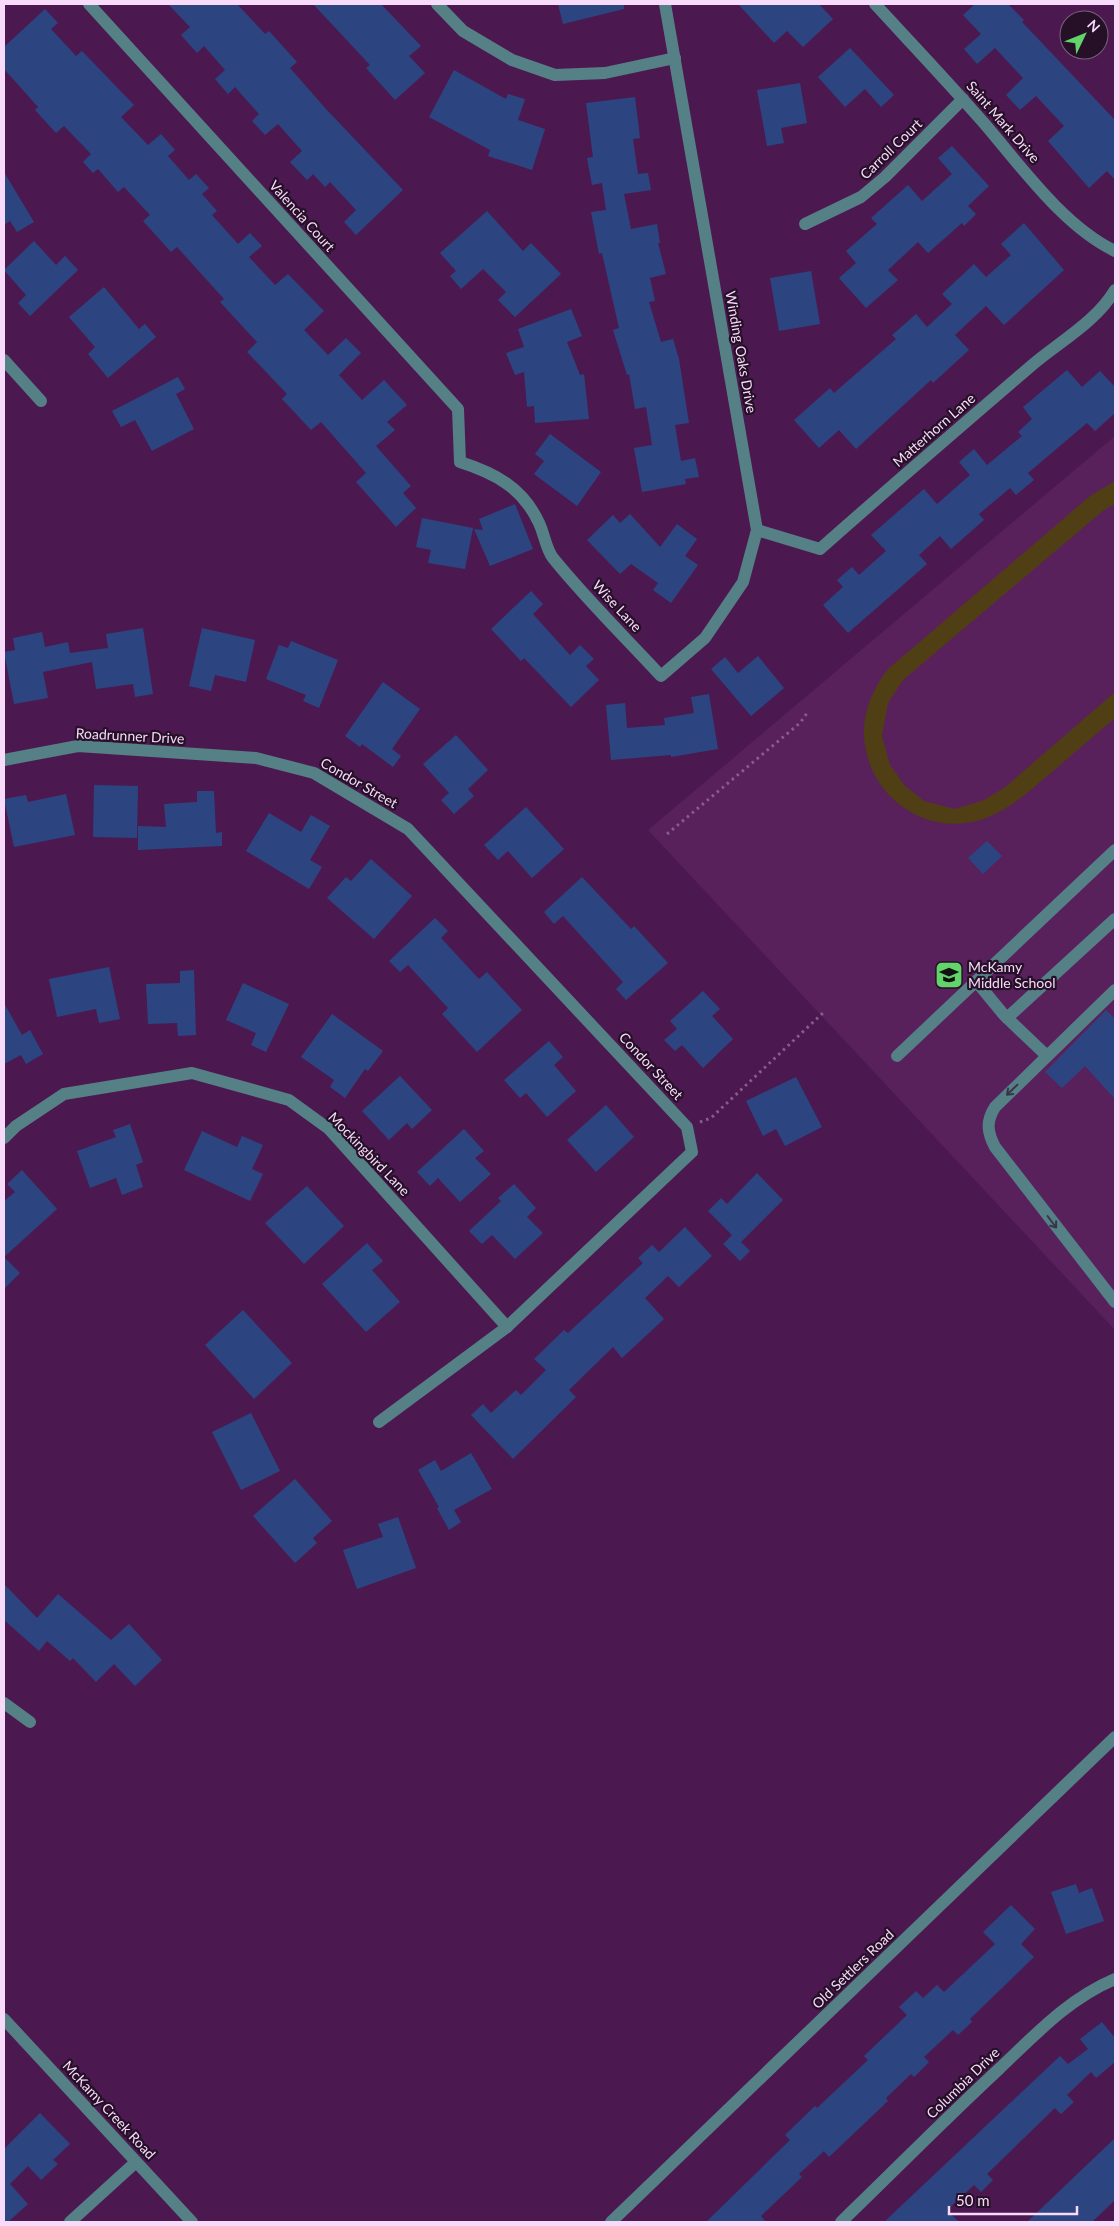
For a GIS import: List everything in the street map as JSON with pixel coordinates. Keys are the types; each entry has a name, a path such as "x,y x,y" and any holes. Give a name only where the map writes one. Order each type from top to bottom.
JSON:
{"street":[{"name":"Valencia Court","path":"89,4 458,409 460,462 485,470 508,482 526,501 538,521 551,556"},
{"path":"437,4 463,30 512,60 555,75 605,73 674,58"},
{"name":"Winding Oaks Drive","path":"661,676 705,638 742,582 757,530 665,4"},
{"name":"Saint Mark Drive","path":"875,4 963,99 1059,209 1101,244 1115,251"},
{"name":"Carroll Court","path":"806,224 861,197 885,177 963,99"},
{"name":"Matterhorn Lane","path":"757,530 820,549 1025,371 1087,321 1109,301 1115,290"},
{"path":"4,360 41,400"},
{"name":"Wise Lane","path":"551,556 661,676"},
{"name":"Roadrunner Drive","path":"4,760 78,746 256,758"},
{"name":"Condor Street","path":"256,758 314,773 408,829 688,1127"},
{"path":"897,1056 1115,850"},
{"path":"1007,1018 1115,919"},
{"path":"976,981 1007,1018 1047,1056"},
{"path":"1115,990 995,1107 990,1115 988,1131 995,1147 1115,1302"},
{"name":"Mockingbird Lane","path":"4,1138 16,1126 64,1094 192,1073 289,1100 329,1129 507,1327"},
{"path":"379,1422 507,1327 692,1152 688,1127"},
{"path":"4,1703 30,1722"},
{"name":"Old Settlers Road","path":"611,2222 1115,1737"},
{"name":"Columbia Drive","path":"841,2222 967,2099 1062,2010 1092,1989 1115,1979"},
{"name":"McKamy Creek Road","path":"4,2018 192,2222"},
{"path":"70,2222 136,2162"}],"path":[{"path":"667,834 800,723 807,713"},
{"path":"688,1127 711,1118 825,1011"}],"shaded area":[{"name":"McKamy Middle School","path":"1115,436 1115,1330 648,830"},
{"path":"1115,481 1115,504 1104,510 903,680 888,703 882,736 890,765 905,786 924,801 955,809 984,800 1004,788 1115,692 1115,718 1027,793 1009,806 990,816 959,824 938,822 919,816 901,806 875,776 867,756 864,735 867,708 883,676 888,669 1090,496"}],"building":[{"path":"168,4 237,4 265,34 269,31 297,62 290,68 403,190 356,235 344,222 356,210 330,182 325,187 313,174 307,180 290,162 302,151 278,124 265,135 252,121 259,114 235,87 228,94 215,79 225,70 204,46 197,53 181,35 190,27"},
{"path":"313,4 381,4 421,46 409,56 425,73 395,100 366,68 370,65"},
{"path":"558,4 624,4 624,9 563,24"},
{"path":"738,4 819,4 833,19 803,47 787,31 774,43"},
{"path":"975,4 1008,4 1024,20 1022,22 1115,120 1115,180 1107,171 1089,188 1048,141 1064,126 1036,96 1020,110 1006,95 1023,78 995,48 977,64 964,49 981,34 963,15"},
{"path":"45,9 58,23 51,29 76,56 82,51 134,105 121,117 148,145 161,134 175,150 168,156 189,180 196,174 209,188 202,194 217,211 212,215 238,244 250,233 262,246 249,257 275,285 288,274 324,311 304,330 328,355 346,338 361,353 339,375 362,400 384,380 407,405 387,422 395,430 376,446 411,486 403,493 416,508 396,527 356,482 366,473 321,422 311,430 282,399 287,394 247,352 257,342 220,302 224,299 177,247 171,252 143,221 150,215 124,187 118,192 98,169 93,173 83,162 91,154 64,126 56,133 35,110 38,107 4,69 4,47"},
{"path":"850,48 894,95 881,107 865,89 845,107 818,77"},
{"path":"454,70 506,99 508,94 525,99 518,120 545,129 532,170 488,156 490,150 429,117"},
{"path":"800,83 807,123 781,128 784,143 767,146 757,90"},
{"path":"635,97 640,138 633,139 638,174 648,173 651,190 624,194 631,229 657,224 660,243 658,243 666,274 650,278 655,301 649,302 661,342 673,339 679,359 689,423 675,425 681,461 695,458 699,477 685,479 686,484 642,492 634,448 652,445 646,407 635,409 629,374 627,375 613,330 619,328 602,253 599,254 591,212 606,210 602,183 592,185 587,158 593,157 586,103"},
{"path":"952,146 989,186 968,206 976,214 964,226 962,223 928,253 918,242 888,270 898,280 866,308 839,278 856,263 846,251 877,224 871,218 908,185 922,201 952,174 938,158"},
{"path":"4,172 34,222 17,232 10,221 4,225"},
{"path":"487,211 523,251 531,243 561,274 515,317 498,300 506,292 483,269 461,289 450,276 456,271 440,253"},
{"path":"1024,223 1064,270 1004,325 986,306 955,335 969,350 933,383 931,380 856,449 839,430 819,448 794,420 830,388 834,393 896,339 892,335 916,314 927,327 952,304 942,294 974,264 986,277 1011,255 1001,244"},
{"path":"34,241 56,265 65,256 78,270 30,316 18,303 26,295 4,270"},
{"path":"811,271 820,324 779,331 770,278"},
{"path":"104,287 139,329 145,324 156,337 108,378 88,354 95,347 69,317"},
{"path":"571,309 582,336 567,342 580,375 584,374 589,419 535,423 534,406 527,407 524,372 515,375 506,353 524,347 518,329"},
{"path":"1067,370 1082,387 1100,371 1115,387 1115,413 1095,431 1087,423 1028,473 1034,480 1016,495 1010,488 979,514 984,520 951,549 940,536 919,555 927,564 848,633 823,605 843,587 837,580 852,567 859,575 886,551 871,535 924,489 937,504 970,475 959,462 974,449 987,465 1022,436 1018,432 1032,419 1023,407"},
{"path":"178,377 185,389 176,394 194,429 152,451 135,420 121,427 112,411"},
{"path":"550,434 601,472 577,506 534,474 544,461 535,454"},
{"path":"515,504 533,549 490,566 474,529 483,530 479,519"},
{"path":"630,514 660,547 677,524 697,539 685,556 698,565 671,603 653,590 658,583 631,564 620,574 587,540 613,515 620,523"},
{"path":"422,518 473,528 465,569 428,563 431,550 416,547"},
{"path":"531,591 543,604 533,614 570,655 580,645 594,659 586,666 599,680 571,707 524,658 521,661 491,629"},
{"path":"143,628 153,694 135,697 133,684 96,689 92,662 43,672 48,698 14,704 4,652 15,650 13,638 42,632 45,647 68,642 70,653 108,648 106,634"},
{"path":"202,628 255,640 246,682 215,675 211,691 189,686"},
{"path":"291,641 338,660 319,708 303,701 306,695 266,679 279,645 288,648"},
{"path":"758,656 784,688 751,716 711,669 725,657 738,673"},
{"path":"383,682 420,709 392,749 401,756 393,767 362,744 360,747 345,736"},
{"path":"709,694 718,749 671,757 671,755 611,760 606,705 625,703 627,728 665,725 664,718 694,713 691,697"},
{"path":"456,735 488,770 468,789 474,796 454,814 441,800 449,793 423,764"},
{"path":"94,785 138,786 137,838 93,837"},
{"path":"197,791 214,791 216,833 222,832 222,846 138,850 138,826 166,827 164,804 197,802"},
{"path":"66,794 75,835 14,847 4,799 26,795 28,802"},
{"path":"526,807 564,849 532,878 508,851 498,860 484,845"},
{"path":"269,813 301,832 311,815 330,826 310,860 322,867 309,889 246,851"},
{"path":"987,841 1002,856 983,874 968,858"},
{"path":"371,859 412,896 374,939 327,898 346,877 351,881"},
{"path":"582,877 631,929 634,926 668,963 626,1000 616,989 623,982 563,916 554,924 544,912"},
{"path":"435,918 448,931 441,938 479,979 487,972 522,1010 477,1052 442,1014 448,1008 408,965 400,972 389,961"},
{"path":"109,967 120,1019 99,1023 96,1009 57,1017 49,979"},
{"path":"194,970 196,1035 178,1036 177,1023 148,1024 146,984 180,983 180,971"},
{"path":"243,983 289,1004 266,1052 251,1045 256,1033 226,1020"},
{"path":"703,991 720,1009 712,1016 733,1039 703,1068 682,1045 675,1051 664,1040 677,1029 670,1021"},
{"path":"4,1003 22,1035 30,1030 43,1054 26,1064 21,1055 4,1064"},
{"path":"1106,1010 1115,1019 1115,1099 1085,1066 1062,1088 1045,1072"},
{"path":"332,1014 383,1051 368,1071 365,1069 345,1098 330,1087 334,1080 301,1057"},
{"path":"549,1041 563,1057 554,1065 576,1091 547,1117 526,1093 520,1098 504,1080"},
{"path":"400,1076 432,1110 412,1129 407,1123 389,1140 362,1111"},
{"path":"796,1077 822,1127 785,1146 776,1129 763,1136 746,1101"},
{"path":"606,1105 634,1137 596,1172 567,1140"},
{"path":"130,1124 143,1162 136,1165 143,1187 122,1195 116,1178 90,1188 77,1151 116,1137 113,1130"},
{"path":"464,1129 484,1151 475,1158 491,1174 460,1202 438,1178 430,1186 417,1172"},
{"path":"202,1131 237,1147 242,1136 263,1145 252,1169 263,1174 250,1201 184,1170"},
{"path":"22,1170 57,1209 4,1257 4,1201 15,1192 7,1184"},
{"path":"757,1173 783,1200 741,1242 750,1251 740,1261 723,1244 732,1235 708,1211 721,1198 727,1204"},
{"path":"514,1184 536,1208 527,1217 543,1233 515,1259 492,1235 482,1244 469,1231 501,1201 498,1198"},
{"path":"307,1186 344,1226 304,1264 265,1223"},
{"path":"685,1227 712,1256 679,1287 668,1276 645,1298 664,1319 622,1358 613,1347 569,1390 576,1397 513,1459 471,1415 483,1404 491,1413 516,1390 521,1395 546,1370 534,1359 564,1330 568,1333 643,1263 638,1258 652,1245 659,1252"},
{"path":"367,1243 383,1261 372,1270 400,1302 366,1332 322,1284"},
{"path":"4,1257 20,1273 4,1289"},
{"path":"243,1310 292,1363 254,1399 205,1345"},
{"path":"251,1413 280,1471 241,1490 212,1432"},
{"path":"471,1453 492,1489 454,1510 461,1522 449,1530 437,1508 439,1507 418,1470 435,1460 441,1471"},
{"path":"295,1479 332,1521 313,1538 317,1543 295,1563 253,1516"},
{"path":"398,1517 416,1568 357,1589 343,1550 383,1537 378,1524"},
{"path":"4,1584 37,1618 58,1594 111,1640 129,1624 162,1660 135,1686 114,1664 96,1682 73,1658 70,1661 47,1641 39,1651 4,1620"},
{"path":"1076,1884 1079,1893 1092,1888 1104,1921 1066,1934 1051,1892"},
{"path":"1011,1905 1035,1929 1021,1944 1034,1957 970,2019 972,2022 958,2035 953,2030 924,2057 929,2062 914,2077 911,2074 886,2098 888,2101 829,2157 824,2151 799,2174 802,2177 761,2216 766,2222 706,2222 790,2140 785,2135 868,2060 864,2056 907,2015 899,2007 916,1991 923,1998 937,1985 944,1992 995,1944 983,1932"},
{"path":"1102,2022 1115,2038 1115,2062 1096,2078 1091,2072 1067,2095 1074,2102 1061,2114 1055,2108 987,2174 993,2180 981,2192 974,2185 947,2210 959,2222 884,2222 1060,2056 1068,2064 1088,2049 1080,2039"},
{"path":"40,2113 70,2144 53,2160 58,2164 41,2180 28,2166 10,2184 28,2204 8,2222 4,2222 4,2149"},
{"path":"1115,2138 1115,2200 1092,2222 1027,2222"}],"place":[{"name":"McKamy Middle School","path":"949,975"}]}
